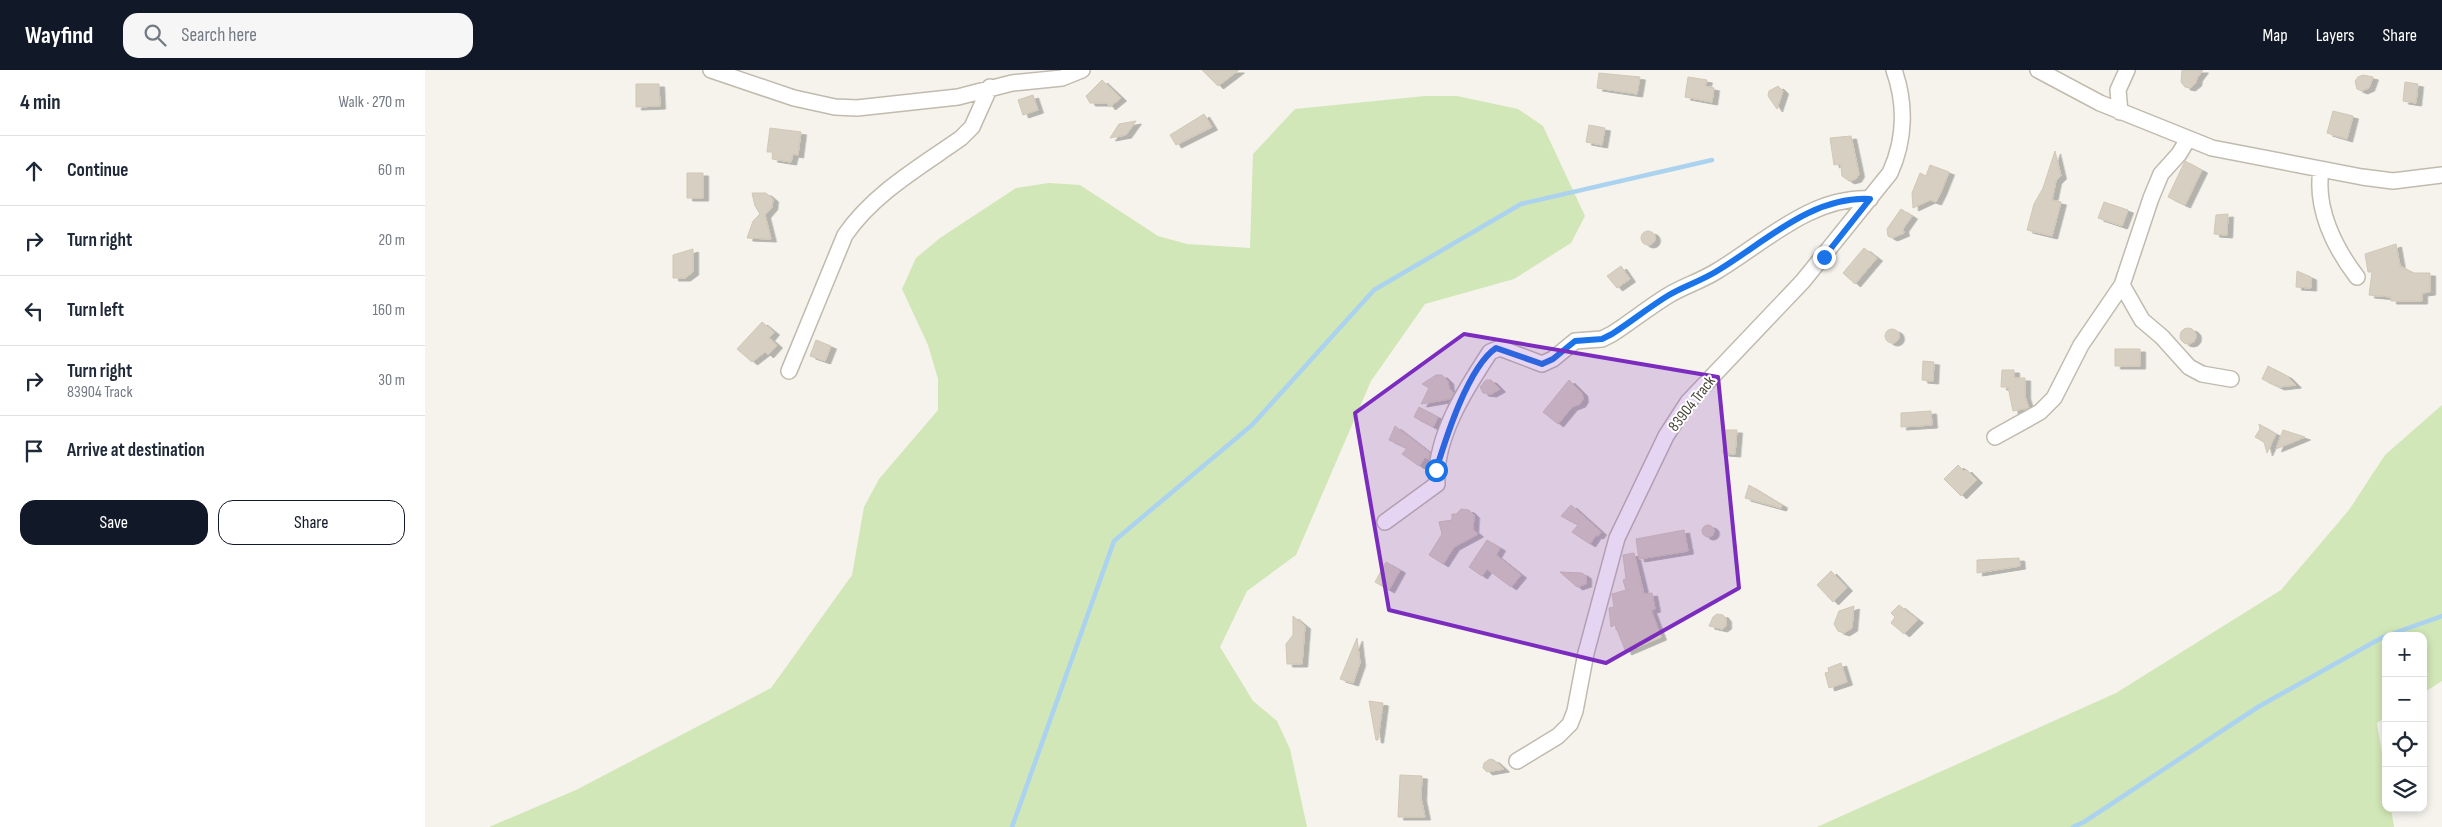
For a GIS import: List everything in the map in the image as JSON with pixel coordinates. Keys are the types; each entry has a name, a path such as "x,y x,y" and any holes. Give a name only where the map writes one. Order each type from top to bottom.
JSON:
{"street":[{"path":"711,70 795,98 835,107 857,108 958,97 990,88 1063,78 1080,71"},
{"name":"83904 Track","path":"1517,761 1558,736 1570,724 1575,711 1586,653 1617,538 1666,436 1688,402 1803,281 1890,173 1900,139 1903,105 1894,70"},
{"path":"2038,70 2120,112 2212,148 2321,170 2393,180 2442,175"},
{"path":"2120,112 2118,90 2127,70"},
{"path":"789,371 845,235 858,217 902,180 966,132 979,114 990,88"},
{"path":"1995,437 2049,406 2081,345 2122,285 2161,174 2179,154 2188,139"},
{"path":"2321,170 2318,186 2320,202 2337,245 2357,277"},
{"path":"1385,522 1437,484 1436,470 1453,416 1490,352 1500,348 1535,364 1549,362 1575,341 1602,339 1612,334 1667,296 1716,272 1801,217 1823,207 1853,198 1870,199"},
{"path":"2122,285 2142,320 2162,337 2177,356 2189,367 2202,374 2231,379"}],"highlighted area":[{"path":"1464,334 1718,377 1739,588 1606,663 1389,610 1355,413"}],"green space":[{"path":"1425,96 1457,96 1518,109 1543,126 1585,216 1571,243 1514,279 1425,304 1371,381 1296,555 1247,591 1220,647 1253,701 1277,721 1290,749 1307,827 489,827 576,790 771,688 852,575 864,507 879,479 938,410 938,379 928,345 902,289 916,258 940,238 1016,188 1049,183 1080,185 1158,236 1187,244 1250,248 1253,154 1295,109"},
{"path":"2442,405 2442,681 2427,690 2427,632 2382,632 2382,720 2377,723 2382,753 2382,812 2392,812 2394,827 1817,827 2116,693 2281,590 2349,510 2385,455"}],"building":[{"path":"1202,70 1239,70 1218,86"},
{"path":"2182,70 2203,70 2196,83 2190,88 2185,87 2181,82"},
{"path":"1599,73 1640,77 1637,94 1597,88"},
{"path":"2363,75 2373,77 2369,88 2362,91 2357,89 2355,81"},
{"path":"1688,77 1707,80 1705,86 1714,88 1712,102 1685,97"},
{"path":"1102,80 1121,98 1110,107 1107,103 1090,103 1086,96"},
{"path":"2405,82 2418,84 2416,103 2403,101"},
{"path":"636,84 659,84 660,106 636,107"},
{"path":"1778,86 1783,91 1777,109 1768,96 1769,91"},
{"path":"1033,95 1038,110 1023,115 1018,100"},
{"path":"2333,111 2353,116 2347,139 2327,133"},
{"path":"1204,114 1212,127 1176,145 1170,135"},
{"path":"1136,121 1126,135 1110,138 1119,124"},
{"path":"1589,125 1605,128 1602,145 1586,142"},
{"path":"770,128 801,132 798,155 793,154 791,162 772,159 773,152 767,152"},
{"path":"1851,136 1859,174 1856,179 1849,181 1842,176 1841,164 1834,165 1830,138"},
{"path":"2055,151 2061,176 2056,181 2052,200 2061,202 2052,236 2027,230 2034,204 2043,188"},
{"path":"2185,161 2202,170 2185,205 2168,197"},
{"path":"1930,165 1949,172 1936,202 1930,200 1913,208 1912,193 1920,173 1926,176"},
{"path":"687,173 703,173 703,198 687,198"},
{"path":"752,193 766,193 773,199 772,207 765,215 771,239 747,238 753,221 760,214 755,206"},
{"path":"2104,202 2128,210 2122,226 2098,218"},
{"path":"1901,209 1912,216 1903,229 1904,233 1892,238 1888,236 1887,229"},
{"path":"2228,214 2227,235 2214,234 2216,215"},
{"path":"1648,231 1653,233 1655,238 1653,243 1648,245 1643,243 1641,238 1643,233"},
{"path":"2396,244 2400,266 2414,273 2430,273 2430,292 2422,293 2422,301 2391,301 2391,297 2369,295 2372,272 2368,272 2365,254"},
{"path":"1864,248 1877,258 1855,284 1843,273"},
{"path":"693,249 693,272 685,278 673,278 673,255"},
{"path":"1621,266 1630,279 1617,288 1607,276"},
{"path":"2297,271 2311,277 2311,288 2296,287"},
{"path":"762,322 774,332 769,338 777,345 768,355 765,352 752,362 737,349"},
{"path":"2188,328 2196,336 2188,344 2180,336"},
{"path":"1889,329 1895,329 1899,336 1895,343 1889,343 1885,339 1885,333"},
{"path":"816,340 831,346 825,361 810,356"},
{"path":"2115,349 2140,349 2140,366 2115,366"},
{"path":"1923,361 1934,362 1933,381 1922,380"},
{"path":"2268,366 2287,376 2296,385 2279,387 2262,379"},
{"path":"2002,370 2014,370 2014,378 2025,378 2025,396 2029,408 2013,411 2008,387 2001,387"},
{"path":"1436,375 1442,375 1448,381 1449,388 1454,393 1450,399 1421,404 1429,388 1422,384"},
{"path":"1486,380 1491,380 1500,389 1491,394 1483,393 1480,387"},
{"path":"1569,380 1582,393 1583,399 1580,404 1572,407 1558,424 1543,412"},
{"path":"1419,407 1438,417 1433,427 1414,417"},
{"path":"1931,411 1932,425 1901,427 1901,413"},
{"path":"2259,424 2276,434 2267,453 2264,442 2255,437 2260,429"},
{"path":"1395,426 1430,453 1429,459 1425,457 1419,466 1402,454 1407,448 1389,440"},
{"path":"1725,430 1737,430 1735,454 1723,453"},
{"path":"2283,430 2305,437 2276,449"},
{"path":"1958,465 1964,471 1966,469 1977,480 1961,496 1944,479"},
{"path":"1749,485 1782,505 1781,508 1745,498"},
{"path":"1571,505 1601,532 1598,536 1596,535 1590,544 1572,532 1578,525 1561,516"},
{"path":"1461,509 1469,510 1474,515 1473,530 1478,534 1454,547 1443,564 1429,555 1442,534 1439,522 1452,520 1452,514 1456,514"},
{"path":"1706,525 1710,525 1714,531 1710,537 1706,537 1702,533 1702,529"},
{"path":"1684,530 1688,551 1639,559 1636,539"},
{"path":"1487,540 1500,548 1496,555 1521,575 1511,587 1487,569 1482,576 1469,567"},
{"path":"1634,553 1644,594 1652,593 1655,609 1651,610 1661,637 1626,652 1615,625 1611,627 1609,608 1614,607 1612,594 1626,590 1623,580 1626,579 1623,555"},
{"path":"2019,558 2020,566 1977,573 1977,560"},
{"path":"1386,562 1400,570 1389,590 1375,582"},
{"path":"1831,571 1847,588 1833,602 1817,585"},
{"path":"1560,572 1582,573 1586,576 1586,584 1577,587"},
{"path":"1899,605 1918,620 1904,634 1891,623 1895,617 1891,613"},
{"path":"1854,606 1852,628 1844,633 1838,631 1834,624 1839,611"},
{"path":"1717,614 1723,615 1726,619 1726,626 1722,629 1709,626 1713,617"},
{"path":"1293,616 1305,626 1302,664 1287,664 1286,644 1293,635"},
{"path":"1357,638 1360,663 1353,683 1340,679"},
{"path":"1841,663 1847,682 1829,688 1825,673 1829,672 1828,668"},
{"path":"1369,701 1383,703 1378,740 1376,740"},
{"path":"1490,759 1494,760 1504,769 1487,772 1483,768 1484,763"},
{"path":"1400,775 1422,776 1421,798 1425,817 1398,817"}],"waterway":[{"path":"1012,827 1114,541 1252,425 1374,290 1521,204 1712,160"},
{"path":"2073,827 2084,822 2258,707 2383,637 2442,616"}],"route":[{"path":"1436,470 1453,416 1478,370 1490,352 1496,348 1505,350 1535,364 1549,362 1575,341 1602,339 1612,334 1667,296 1716,272 1775,232 1801,217 1823,207 1853,198 1870,199 1824,257"}]}
